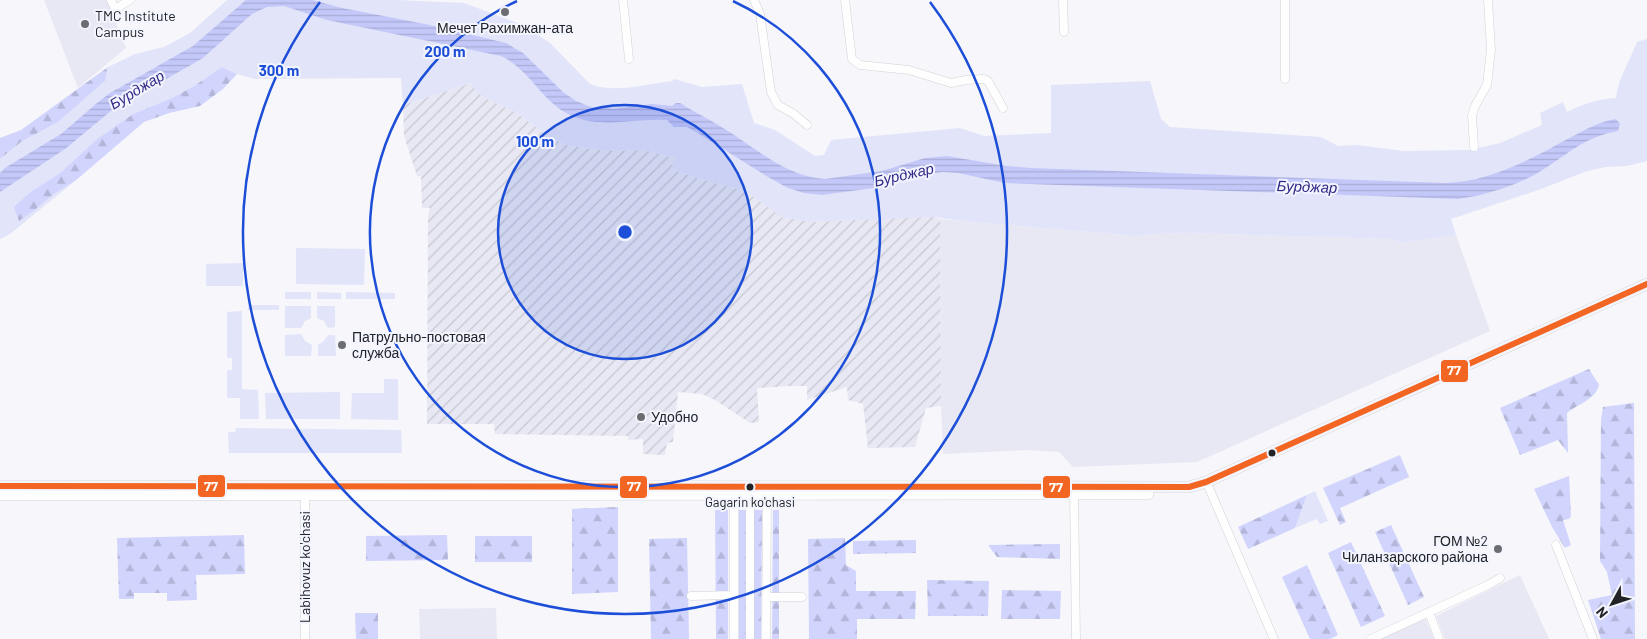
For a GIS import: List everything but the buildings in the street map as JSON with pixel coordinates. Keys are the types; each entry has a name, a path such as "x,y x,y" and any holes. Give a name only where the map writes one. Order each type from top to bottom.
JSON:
{"main road":[{"path":"0,486 305,490 1074,490 1190,494 1647,284"},
{"path":"1385,405 1647,293"},
{"path":"0,495 305,490"}],"street":[{"path":"111,0 115,9 130,0"},
{"path":"624,0 629,59"},
{"path":"754,0 762,24 771,92 778,105 794,114 807,125"},
{"path":"845,0 852,59 856,63 909,70 951,84 966,80 984,79 988,81 1003,108"},
{"path":"1063,0 1064,32"},
{"path":"1285,0 1286,79"},
{"path":"1474,147 1472,116 1475,106 1487,85 1491,50 1488,0"},
{"path":"1207,485 1274,639"},
{"name":"Labihovuz ko'chasi","path":"305,490 305,639"},
{"path":"734,490 734,639"},
{"path":"766,639 767,490"},
{"path":"1074,490 1076,639"},
{"path":"750,508 750,639"},
{"path":"1556,545 1593,639"},
{"path":"1371,639 1496,582 1500,578"},
{"path":"691,596 734,595"},
{"path":"766,597 802,597"},
{"path":"1429,612 1439,639"}],"shaded area":[{"name":"TMC Institute Campus","path":"44,0 107,0 126,48 78,88"},
{"path":"227,0 397,0 464,3 523,25 550,43 590,84 599,87 630,87 672,81 674,79 702,87 742,84 754,123 775,130 815,156 824,155 831,140 960,128 984,136 1051,133 1051,85 1150,81 1161,119 1170,127 1321,137 1338,146 1357,145 1404,151 1469,150 1500,143 1542,125 1540,113 1563,102 1567,112 1591,102 1616,98 1622,77 1637,42 1647,39 1647,161 1627,166 1606,167 1587,171 1541,189 1451,219 1456,235 1400,243 1393,239 1187,233 1135,236 933,217 810,222 783,218 745,191 696,178 671,169 675,158 644,150 610,151 569,146 549,137 517,113 483,97 474,89 471,83 403,105 401,78 255,79 222,67 172,98 133,114 97,139 60,173 32,191 36,209 54,194 75,181 10,234 0,239 0,159 21,142 58,122 105,81 108,67 135,54 164,47 190,33"},
{"path":"471,83 483,97 517,113 549,137 569,146 610,151 644,150 675,158 671,169 696,178 745,191 810,222 914,217 940,219 941,406 926,408 915,447 868,448 863,404 848,400 847,387 807,400 807,386 757,388 759,422 750,423 715,400 702,394 678,392 673,442 667,443 665,455 643,454 643,439 628,440 628,436 495,434 494,424 427,424 428,216 430,208 422,208 421,176 417,176 404,136 403,105"},
{"path":"940,219 1135,236 1187,233 1393,239 1400,243 1456,235 1490,331 1197,462 1073,467 1059,452 1028,450 943,454"},
{"path":"296,248 365,249 364,285 296,284"},
{"path":"243,263 243,286 206,286 206,264"},
{"path":"285,292 311,292 311,299 285,299"},
{"path":"317,292 341,293 341,299 317,299"},
{"path":"346,292 395,293 395,299 346,299"},
{"path":"248,305 279,305 279,310 248,310"},
{"path":"285,306 311,306 311,318 305,321 301,328 285,328"},
{"path":"317,306 335,306 335,327 328,328 324,321 317,318"},
{"path":"242,311 242,389 258,390 259,419 240,419 240,398 227,398 227,370 232,370 232,358 227,358 227,312"},
{"path":"301,334 305,341 312,345 311,356 285,356 285,335"},
{"path":"328,335 335,335 336,356 318,356 318,345"},
{"path":"384,379 398,379 398,420 351,419 352,393 384,393"},
{"path":"340,392 340,419 266,419 265,393"},
{"path":"236,428 401,430 402,453 229,453 228,432 235,432"},
{"path":"1315,491 1328,521 1320,524 1317,519 1295,528 1307,495"},
{"path":"1520,575 1549,639 1445,639 1436,616"},
{"path":"496,608 497,639 420,639 419,609"},
{"path":"1425,618 1434,639 1378,639"}],"green space":[{"path":"108,67 105,81 58,122 21,142 0,159 0,138 21,130"},
{"path":"222,67 237,74 223,89 200,106 169,113 144,122 75,181 54,194 19,221 14,207 32,191 60,173 97,139 133,114 172,98"},
{"path":"1589,369 1599,385 1590,398 1567,413 1568,453 1558,440 1520,455 1500,408"},
{"path":"1634,403 1635,639 1601,639 1588,600 1612,595 1607,572 1600,561 1601,419 1603,407"},
{"path":"1400,455 1409,477 1340,508 1346,522 1340,525 1323,488"},
{"path":"1569,476 1571,516 1569,519 1563,520 1571,545 1565,548 1552,527 1534,489"},
{"path":"1307,495 1295,528 1248,549 1238,527"},
{"path":"618,507 618,592 572,594 572,509"},
{"path":"715,510 728,510 728,639 716,639"},
{"path":"739,510 762,510 761,639 739,639"},
{"path":"773,510 779,510 779,639 772,639"},
{"path":"1391,525 1424,597 1408,605 1375,532"},
{"path":"244,535 245,574 196,575 197,600 167,601 167,593 134,593 134,599 119,599 117,538"},
{"path":"447,535 448,560 366,561 366,536"},
{"path":"475,536 532,536 532,562 475,562"},
{"path":"687,538 689,639 651,639 649,539"},
{"path":"845,538 846,565 856,571 856,591 916,591 915,619 857,619 857,639 809,639 808,539"},
{"path":"916,540 916,553 853,554 853,541"},
{"path":"1351,542 1385,616 1361,627 1328,553"},
{"path":"1060,544 1060,559 997,557 988,545"},
{"path":"1307,565 1338,635 1330,639 1310,639 1282,577"},
{"path":"927,580 989,581 988,616 928,616"},
{"path":"1002,590 1061,591 1060,619 1001,619"},
{"path":"355,613 378,613 378,639 356,639"}],"water":[{"name":"Бурджар","path":"246,0 312,0 506,43 523,53 563,92 576,101 591,107 614,109 652,104 672,106 680,103 784,167 797,173 825,179 882,171 925,158 947,156 1006,166 1032,168 1460,182 1490,175 1533,158 1601,123 1616,119 1620,124 1618,131 1595,137 1568,152 1541,171 1521,181 1490,192 1458,199 1005,183 958,173 943,172 928,174 881,187 822,195 804,193 788,188 696,132 687,127 674,127 667,120 605,122 576,118 549,100 515,64 501,56 327,20 284,6 267,7 252,14 203,58 112,110 65,149 0,192 0,173 5,168 61,134 110,93 193,46"}],"transit line":[{"name":"77","path":"0,486 1189,487 1206,482 1647,284"}],"place":[{"name":"Мечет Рахимжан-ата","path":"505,12"},
{"name":"TMC Institute Campus","path":"85,24"},
{"name":"Патрульно-постовая служба","path":"342,345"},
{"name":"Удобно","path":"641,417"},
{"name":"Gagarin ko'chasi","path":"750,487"},
{"name":"ГОМ №2 Чиланзарского района","path":"1498,549"}]}
